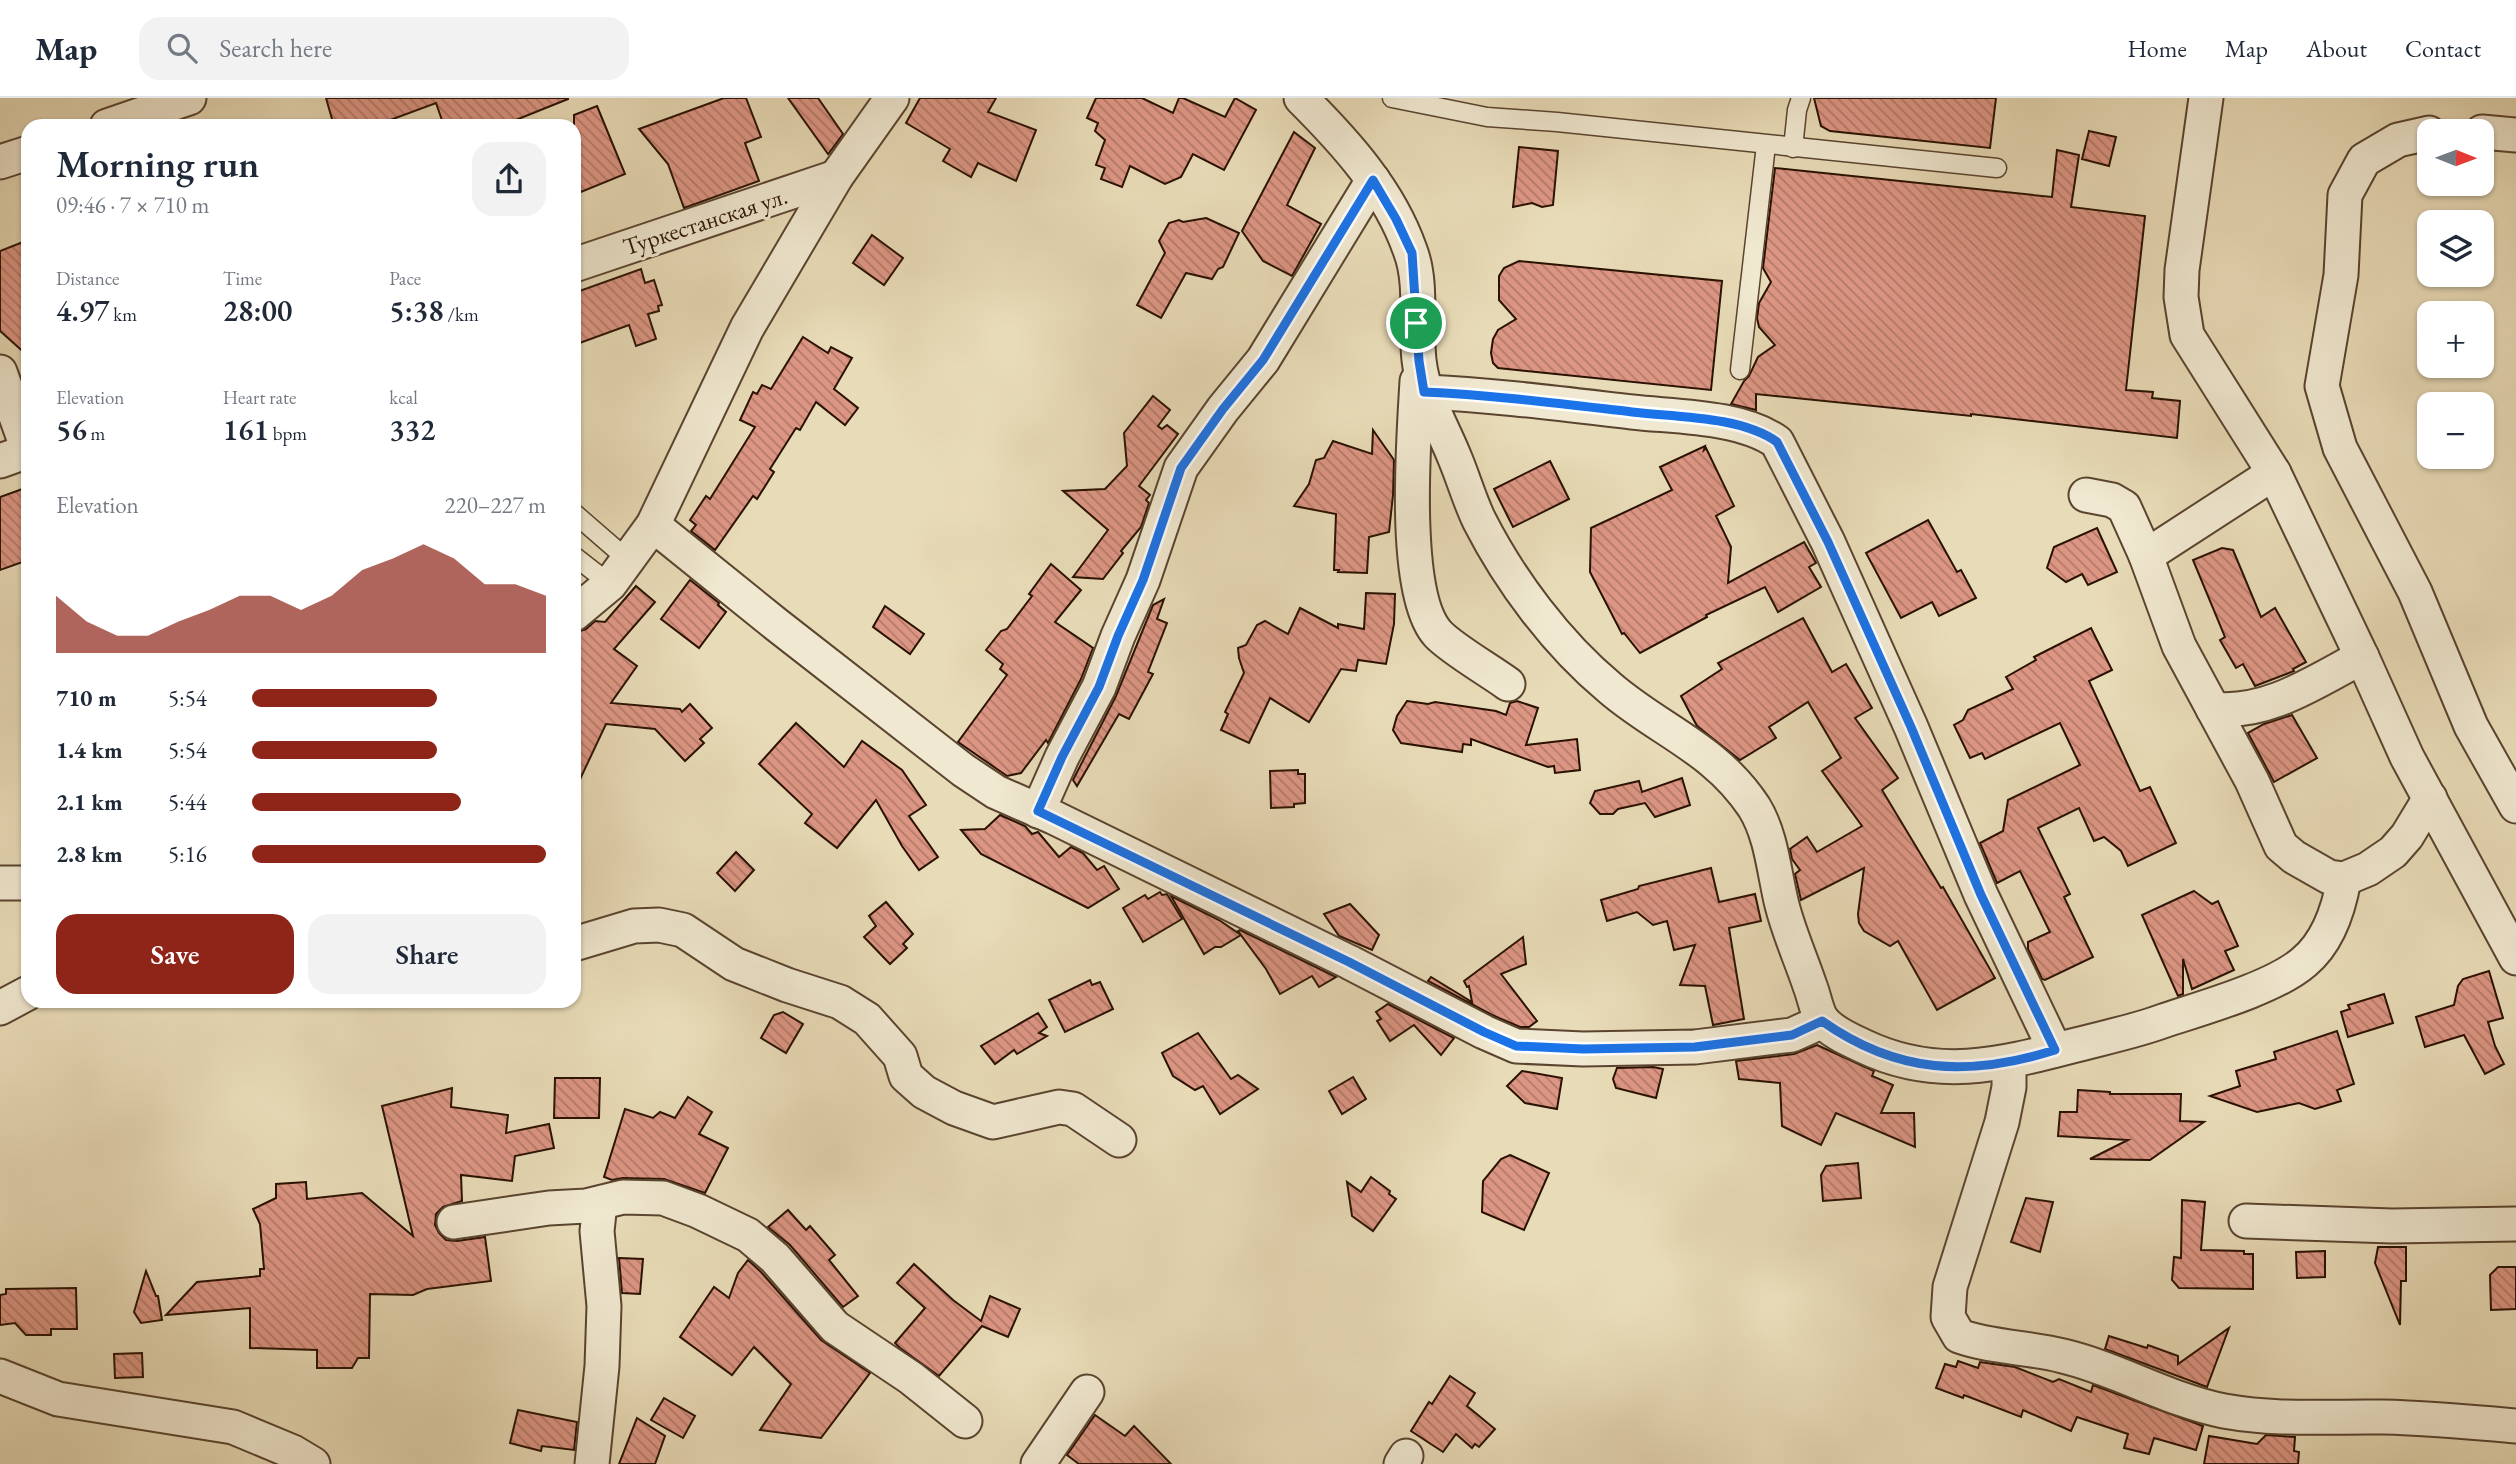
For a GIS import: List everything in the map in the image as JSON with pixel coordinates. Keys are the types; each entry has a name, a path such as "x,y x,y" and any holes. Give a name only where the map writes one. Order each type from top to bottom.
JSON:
{"street":[{"path":"128,119 189,98"},
{"path":"581,607 619,571 653,525 747,328 836,177 891,98"},
{"path":"1301,98 1373,180 1412,253 1421,376 1414,520 1419,589 1427,617 1438,634 1508,684"},
{"path":"2206,98 2182,270 2180,297 2188,335 2274,473 2407,757 2516,958"},
{"path":"2494,133 2516,135"},
{"path":"2417,136 2398,140 2364,160 2345,195 2341,275 2322,386 2340,448 2415,592 2471,726 2516,806"},
{"path":"0,162 21,155"},
{"name":"Туркестанская ул.","path":"581,263 836,177"},
{"path":"1038,811 1062,757 1099,687 1143,580 1181,468 1223,409 1263,360 1373,180"},
{"path":"0,372 21,431"},
{"path":"1421,376 1478,518 1525,596 1552,630 1609,688 1723,768 1757,811 1775,864 1782,904 1822,1021 1847,1039 1872,1051 1919,1065 1966,1067 2009,1062 2151,1026 2283,976 2306,961 2325,937 2340,901 2344,879"},
{"path":"1421,376 1540,402 1727,423 1763,432 1777,442 1828,542 1911,727 1981,895 2055,1050"},
{"path":"0,461 21,454"},
{"path":"2146,556 2274,473"},
{"path":"2086,495 2112,500 2124,507 2146,556 2179,646 2252,781 2281,845 2313,870 2329,877 2344,879 2368,869 2393,852 2407,836 2430,798"},
{"path":"653,525 962,770 996,792 1338,956 1516,1046 1583,1049 1695,1047 1792,1035 1822,1021"},
{"path":"2213,709 2226,711 2254,707 2287,697 2362,657"},
{"path":"0,883 21,883"},
{"path":"581,942 634,926 659,925 683,930 734,964 840,1002 867,1019 900,1056 906,1076 924,1092 954,1108 993,1122 1059,1107 1073,1108 1119,1140"},
{"path":"0,1008 21,997"},
{"path":"2009,1062 2009,1087 2003,1122 1950,1287 1948,1317 1959,1336 1984,1343 2062,1355 2183,1399 2220,1410 2255,1416 2297,1419 2383,1417 2516,1426"},
{"path":"454,1222 600,1203 623,1197 663,1198 698,1211 747,1235 775,1258 835,1326 911,1378 965,1421"},
{"path":"592,1464 603,1366 604,1306 597,1231 600,1203"},
{"path":"2246,1221 2380,1226 2516,1224"},
{"path":"0,1376 58,1399 233,1427 293,1452 313,1464"},
{"path":"1038,1464 1087,1392"}],"lane":[{"path":"1392,98 1487,117 1997,168"},
{"path":"1793,148 1801,98"},
{"path":"1740,370 1766,145"},
{"path":"581,522 619,571"},
{"path":"581,558 619,571"}],"building":[{"path":"326,98 568,98 518,119 442,119 436,103 393,119 332,119"},
{"path":"724,98 746,98 761,137 745,143 759,181 684,208 668,164 639,129"},
{"path":"788,98 818,98 843,134 828,154"},
{"path":"920,98 996,98 988,112 1036,130 1016,181 978,163 971,177 943,161 950,149 906,123"},
{"path":"1096,98 1142,98 1173,113 1179,98 1183,98 1225,117 1235,98 1256,110 1224,170 1193,154 1181,177 1165,184 1130,166 1122,187 1101,179 1105,168 1096,165 1105,140 1095,131 1098,123 1087,118"},
{"path":"1814,98 1996,98 1990,148 1830,131 1821,126"},
{"path":"597,106 625,174 581,192 581,119 574,119 574,115"},
{"path":"2089,131 2116,137 2109,166 2082,159"},
{"path":"1294,132 1315,148 1287,205 1321,224 1292,276 1263,261 1242,231"},
{"path":"1519,147 1558,151 1553,205 1542,207 1532,203 1513,207"},
{"path":"2057,150 2079,155 2071,207 2145,216 2126,390 2153,392 2152,398 2180,401 2177,438 1971,414 1756,394 1756,410 1731,404 1758,357 1775,345 1759,327 1757,318 1759,303 1771,282 1763,268 1775,168 2052,197"},
{"path":"1206,218 1239,233 1223,267 1218,269 1212,279 1186,273 1161,318 1137,305 1165,253 1159,241 1169,223"},
{"path":"872,235 903,258 884,285 853,263"},
{"path":"21,243 21,350 0,331 0,251"},
{"path":"1519,261 1722,281 1711,390 1498,368 1493,363 1491,353 1493,339 1498,330 1516,319 1499,300 1499,276 1504,268"},
{"path":"641,269 645,283 654,280 662,305 658,306 659,311 648,314 656,339 636,346 629,325 581,342 581,290"},
{"path":"803,337 828,353 831,347 852,358 834,389 858,408 845,425 816,402 800,430 796,428 770,469 774,472 757,499 753,496 715,550 691,531 696,525 690,520 706,496 710,499 755,427 740,420 753,392 757,394 762,385 771,389"},
{"path":"1153,396 1170,410 1158,426 1162,429 1167,425 1178,434 1139,486 1150,495 1146,500 1149,503 1141,527 1103,579 1073,577 1108,530 1063,491 1105,489 1127,466 1124,433"},
{"path":"1373,430 1394,460 1389,532 1369,537 1367,573 1338,572 1339,570 1334,570 1336,514 1294,506 1309,484 1316,460 1324,458 1333,441 1372,454"},
{"path":"1705,446 1704,450 1706,448 1734,506 1716,516 1731,547 1728,583 1804,542 1816,563 1809,567 1821,587 1778,612 1765,587 1706,615 1707,617 1640,653 1624,633 1622,634 1590,572 1591,528 1672,490 1660,467"},
{"path":"1550,461 1569,499 1513,527 1494,489"},
{"path":"21,490 21,562 0,570 0,497"},
{"path":"1928,520 1957,572 1961,570 1976,598 1939,616 1932,602 1901,618 1866,553"},
{"path":"2097,528 2117,572 2088,585 2082,574 2066,582 2047,568 2054,547"},
{"path":"2222,548 2233,550 2261,617 2275,608 2306,662 2293,669 2294,671 2255,686 2243,664 2236,668 2220,640 2225,637 2193,560"},
{"path":"1051,564 1081,590 1055,622 1093,648 1081,679 1048,743 1046,740 1021,773 1007,776 958,742 1007,675 1000,669 1003,664 986,650 1001,631 1007,629 1032,596 1029,594"},
{"path":"690,580 726,612 699,648 661,619"},
{"path":"636,586 655,602 614,649 637,666 611,703 680,709 682,712 690,704 712,728 700,739 704,743 685,761 655,729 606,724 581,777 581,631 595,621 605,622"},
{"path":"1366,593 1395,594 1394,624 1386,664 1358,660 1356,671 1341,669 1309,722 1270,698 1249,743 1221,730 1228,714 1225,712 1244,673 1238,648 1246,645 1257,625 1265,621 1288,634 1300,608 1338,628 1338,624 1364,629"},
{"path":"1164,599 1157,619 1167,623 1148,672 1153,674 1129,719 1119,714 1077,786 1073,780 1116,696 1153,605"},
{"path":"885,606 924,634 910,654 873,627"},
{"path":"1803,618 1832,672 1846,664 1872,708 1855,718 1898,778 1882,790 1941,888 1943,887 1995,978 1937,1010 1898,941 1890,946 1864,931 1859,923 1864,868 1801,900 1795,874 1800,870 1792,859 1790,849 1807,837 1817,852 1862,826 1822,771 1841,758 1808,702 1769,727 1776,738 1740,760 1697,726 1681,696 1722,669 1718,663"},
{"path":"2091,628 2112,670 2089,681 2140,791 2150,787 2176,843 2128,866 2121,851 2104,837 2094,841 2079,808 2038,828 2070,894 2064,897 2093,957 2045,980 2042,979 2028,949 2028,942 2050,932 2020,871 1997,883 1980,843 2003,831 2008,800 2080,765 2060,723 1985,759 1982,753 1970,758 1954,725 1963,720 1968,710 2013,689 2006,677 2036,660 2034,657"},
{"path":"1407,701 1428,704 1435,702 1496,711 1506,715 1510,703 1517,701 1538,708 1526,745 1577,739 1580,770 1555,773 1554,766 1548,767 1471,739 1471,745 1463,744 1462,752 1401,743 1393,730 1397,716"},
{"path":"2292,715 2317,758 2274,782 2248,733 2264,724"},
{"path":"796,723 844,767 862,741 902,770 926,805 909,816 938,857 919,870 876,800 837,848 805,823 812,814 759,764"},
{"path":"1298,770 1298,774 1305,774 1305,803 1294,804 1294,807 1271,808 1270,771"},
{"path":"1682,778 1690,805 1655,817 1645,803 1618,809 1613,814 1600,814 1590,803 1595,791 1639,781 1642,792"},
{"path":"1000,815 1025,826 1032,834 1038,832 1059,857 1071,847 1083,853 1097,870 1104,866 1119,889 1088,908 981,854 961,830 985,829"},
{"path":"736,852 754,870 735,891 717,873"},
{"path":"1711,868 1719,902 1755,894 1761,921 1729,928 1744,1019 1713,1025 1705,986 1680,985 1695,945 1674,950 1667,921 1653,925 1637,912 1607,921 1601,900 1638,889 1639,886"},
{"path":"2194,891 2212,904 2218,901 2238,946 2225,951 2234,970 2192,989 2183,959 2183,994 2178,996 2142,915"},
{"path":"1160,892 1162,895 1167,894 1182,919 1143,942 1123,908 1145,895 1148,899"},
{"path":"1171,896 1219,920 1241,935 1204,954"},
{"path":"886,902 913,934 903,944 907,948 890,964 864,937 876,926 869,916"},
{"path":"1350,904 1379,935 1372,950 1339,936 1324,914"},
{"path":"1238,931 1336,977 1319,987 1312,976 1280,994 1266,969"},
{"path":"1523,937 1526,964 1501,974 1537,1021 1529,1027 1520,1027 1492,1015 1428,981 1431,977 1472,1002 1469,986 1467,987 1464,981"},
{"path":"2489,971 2503,1018 2488,1022 2504,1064 2485,1074 2464,1035 2425,1047 2416,1017 2454,1005 2458,986 2463,979"},
{"path":"1090,980 1092,985 1100,982 1113,1009 1065,1032 1049,1000"},
{"path":"2384,994 2393,1023 2348,1037 2341,1012 2350,1009 2348,1005"},
{"path":"1388,1004 1454,1038 1441,1055 1414,1025 1390,1041 1377,1021 1381,1019 1376,1012"},
{"path":"783,1012 803,1024 786,1053 761,1038 774,1015"},
{"path":"1038,1013 1047,1027 1039,1033 1047,1036 1017,1054 1014,1050 995,1064 981,1046"},
{"path":"2337,1031 2354,1084 2337,1090 2341,1101 2315,1109 2299,1103 2257,1112 2210,1096 2240,1086 2236,1071 2276,1059 2274,1052"},
{"path":"1198,1033 1231,1079 1238,1075 1258,1089 1220,1114 1203,1086 1195,1090 1173,1076 1162,1053"},
{"path":"1817,1045 1874,1071 1872,1076 1893,1085 1881,1113 1914,1113 1915,1147 1836,1113 1821,1145 1782,1126 1780,1083 1739,1079 1736,1061 1794,1054"},
{"path":"1617,1068 1663,1069 1656,1098 1616,1088 1613,1079"},
{"path":"1522,1071 1562,1078 1557,1109 1525,1103 1507,1086"},
{"path":"1353,1077 1366,1099 1342,1114 1329,1091"},
{"path":"555,1078 600,1078 599,1118 554,1118"},
{"path":"452,1088 451,1107 508,1115 506,1133 549,1124 554,1148 515,1156 512,1181 461,1175 462,1201 443,1207 436,1214 435,1225 446,1240 485,1237 491,1281 427,1289 413,1295 370,1294 369,1358 358,1358 352,1368 317,1368 317,1350 250,1348 250,1308 166,1315 197,1282 260,1276 260,1269 264,1269 260,1224 253,1209 276,1198 276,1184 306,1182 307,1199 362,1193 413,1236 382,1106"},
{"path":"2078,1090 2110,1094 2181,1094 2180,1121 2204,1122 2150,1160 2090,1159 2128,1140 2058,1136 2060,1112 2077,1112"},
{"path":"688,1097 712,1112 699,1134 728,1148 705,1193 664,1179 612,1180 604,1177 625,1109 653,1118 660,1112 675,1118"},
{"path":"1510,1155 1549,1173 1524,1230 1482,1212 1483,1181 1501,1159"},
{"path":"1858,1163 1861,1198 1823,1201 1821,1175 1826,1166"},
{"path":"1371,1177 1396,1199 1373,1231 1352,1216 1347,1182 1361,1192"},
{"path":"2026,1198 2053,1202 2040,1252 2011,1242"},
{"path":"2182,1200 2205,1202 2201,1250 2244,1251 2244,1254 2253,1254 2253,1289 2179,1288 2172,1280 2174,1257 2181,1258"},
{"path":"788,1210 806,1230 810,1226 835,1255 829,1260 858,1296 843,1307 790,1245 768,1227"},
{"path":"2378,1247 2406,1247 2406,1281 2401,1281 2400,1325 2375,1263"},
{"path":"2325,1251 2325,1277 2297,1278 2296,1252"},
{"path":"619,1258 643,1259 640,1294 622,1293"},
{"path":"748,1260 821,1340 870,1373 821,1438 760,1430 791,1384 754,1347 732,1375 680,1337 714,1287 729,1298 738,1273"},
{"path":"914,1264 953,1300 981,1321 990,1296 1020,1309 1008,1337 982,1326 939,1376 900,1348 895,1343 925,1308 897,1283"},
{"path":"2498,1267 2516,1267 2516,1309 2491,1310 2490,1275"},
{"path":"146,1271 158,1296 162,1320 141,1323 134,1312"},
{"path":"76,1288 77,1329 51,1329 51,1335 26,1335 15,1323 0,1325 0,1295 6,1294 6,1289"},
{"path":"2229,1328 2207,1387 2105,1349 2109,1336 2147,1348 2148,1345 2178,1356 2178,1364"},
{"path":"142,1353 143,1377 115,1378 114,1354"},
{"path":"1958,1361 1978,1368 1980,1362 2015,1367 2053,1382 2059,1379 2091,1392 2093,1385 2203,1426 2196,1450 2154,1438 2149,1454 2124,1448 2128,1434 2077,1417 2071,1431 2023,1410 2021,1417 1964,1395 1963,1398 1936,1388 1945,1364 1956,1367"},
{"path":"1450,1376 1475,1393 1467,1406 1495,1429 1479,1447 1475,1444 1472,1448 1456,1434 1443,1452 1411,1431"},
{"path":"664,1398 695,1416 683,1438 651,1420"},
{"path":"518,1410 577,1422 574,1450 542,1446 541,1451 510,1443"},
{"path":"1095,1415 1125,1436 1134,1426 1171,1464 1079,1464 1067,1455"},
{"path":"637,1418 665,1436 655,1464 619,1464"},
{"path":"2266,1435 2295,1437 2294,1451 2299,1452 2298,1464 2204,1464 2209,1436 2257,1444"}],"route":[{"path":"1373,180 1412,253 1416,286 1416,323 1424,392 1727,423 1763,432 1777,442 1828,542 1911,727 1981,895 2055,1050 2005,1063 1966,1067 1919,1065 1872,1051 1847,1039 1822,1021 1792,1035 1695,1047 1583,1049 1516,1046 1038,811 1062,757 1099,687 1143,580 1181,468 1223,409 1263,360 1373,180"}]}
